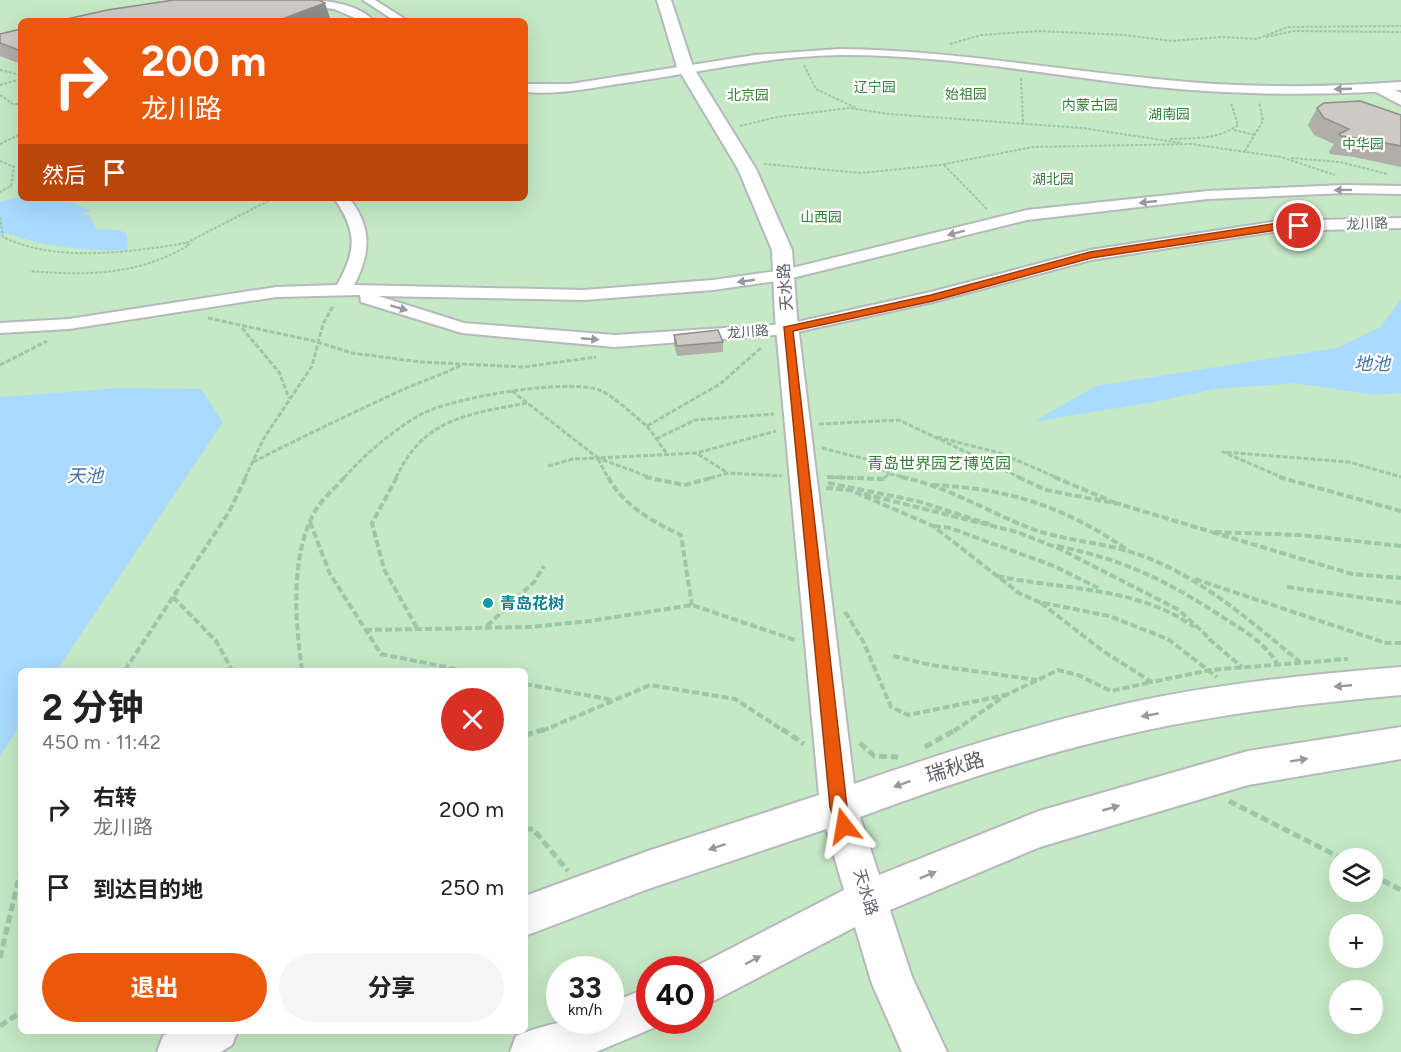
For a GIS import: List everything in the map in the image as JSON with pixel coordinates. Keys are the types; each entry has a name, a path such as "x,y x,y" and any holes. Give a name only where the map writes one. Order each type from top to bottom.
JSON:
{"street":[{"path":"369,0 398,18"},
{"name":"天水路","path":"664,0 687,71 744,163 782,250 788,329 838,807 894,984 926,1052"},
{"path":"286,2 333,6 360,14 365,18"},
{"path":"687,71 719,63 840,52 939,56 1166,84 1379,95 1401,100"},
{"path":"528,88 574,87 687,71 804,64 937,64 1018,70 1259,102 1291,103"},
{"path":"1379,95 1401,86"},
{"path":"0,328 69,324 276,292 343,290 584,295 712,285 784,276 1026,215 1208,195 1401,190"},
{"path":"343,290 356,267 362,237 353,212 344,201"},
{"name":"龙川路","path":"343,290 462,328 615,341 788,329 933,297 1090,255 1279,226 1401,223"},
{"name":"瑞秋路","path":"528,914 931,774 1242,683 1285,692 1401,681"},
{"path":"714,980 868,899 1039,829 1248,768 1401,743"},
{"path":"532,1052 573,1040 636,1014"},
{"path":"179,1052 210,1034"}],"path":[{"path":"1257,39 1288,27 1401,26"},
{"path":"939,56 946,46 957,40 981,35 1039,31 1124,35 1172,41 1222,37 1257,39 1293,31 1401,32"},
{"path":"804,64 816,89 860,110"},
{"path":"0,70 18,74"},
{"path":"1018,70 1023,85 1023,122"},
{"path":"0,85 18,81"},
{"path":"0,95 13,104 18,105"},
{"path":"1161,139 1212,138 1233,129 1238,125 1238,119 1229,98"},
{"path":"1245,151 1263,121 1259,102"},
{"path":"723,130 777,117 849,108 889,114 1023,122 1161,139 1281,157 1340,162 1391,175"},
{"path":"1233,129 1256,135"},
{"path":"0,144 18,135"},
{"path":"744,163 861,172 944,164 1033,147 1191,144"},
{"path":"1281,157 1328,171 1362,190"},
{"path":"0,161 14,167 11,186 0,192"},
{"path":"944,164 999,222"},
{"path":"0,217 3,237 13,242 68,253 124,253 186,243 269,201"},
{"path":"30,271 87,276 125,270 179,253 189,245 186,243"},
{"path":"126,668 230,512 264,438 312,366 323,324 343,290"},
{"path":"175,307 223,324 314,341 352,353 420,362 524,367 599,357"},
{"path":"0,364 37,347 69,324"},
{"path":"242,327 279,372 290,399"},
{"path":"647,426 720,384 756,351 788,329"},
{"path":"252,462 324,426 411,386 437,378 462,364"},
{"path":"302,668 298,640 298,588 303,537 316,509 353,468 386,438 420,414 464,401 512,391 566,387 599,390 647,426 668,455"},
{"path":"512,391 598,458 643,476 684,485 728,473 804,480 884,479 889,474"},
{"path":"417,628 384,569 372,523 404,461 430,431 461,416 528,403"},
{"path":"656,439 695,420 798,427 899,420 1046,490 1109,504 1119,504"},
{"path":"548,466 573,459 697,453 798,427 878,464 887,469 889,474"},
{"path":"932,436 1000,453 1119,504 1352,574 1401,578"},
{"path":"1401,477 1349,462 1223,452 1277,476 1401,511"},
{"path":"697,453 728,473"},
{"path":"598,458 615,489 653,522 681,534 692,605"},
{"path":"889,474 912,478 1039,532 1132,553"},
{"path":"804,480 998,528 1047,544 1087,552 1141,570 1173,585 1265,645 1277,663"},
{"path":"929,485 949,485 1034,501 1066,513 1132,553 1231,593 1386,643 1401,643"},
{"path":"846,486 964,514 998,528"},
{"path":"850,490 933,526 1019,593 1039,602 1109,616 1168,639 1210,670 1242,683"},
{"path":"310,522 330,574 381,654 451,668"},
{"path":"933,526 950,528 1054,566 1101,590"},
{"path":"1212,532 1300,535 1401,546"},
{"path":"1047,544 1179,610 1210,639 1242,683"},
{"path":"486,627 534,582 544,566"},
{"path":"994,575 1025,583 1101,590 1137,598 1190,624 1210,639"},
{"path":"1186,575 1226,603 1300,662"},
{"path":"1287,587 1401,603"},
{"path":"173,597 216,640 231,668"},
{"path":"1039,602 1103,651 1152,682"},
{"path":"365,630 486,627 590,621 692,605 822,648"},
{"path":"840,618 840,608 863,641 891,707 908,715 1006,695"},
{"path":"893,656 932,665 1038,680"},
{"path":"1242,683 1277,663 1353,659"},
{"path":"917,750 965,725 1006,695 1058,670 1078,675 1111,691 1210,670 1242,683"},
{"path":"528,685 613,700"},
{"path":"528,734 542,731 650,685 735,699 834,765"},
{"path":"858,737 860,745 874,756 902,757"},
{"path":"1195,784 1329,852"},
{"path":"528,829 533,829 586,893"},
{"path":"1383,881 1401,890"},
{"path":"0,958 18,882"},
{"path":"0,1026 18,1014"}],"green space":[{"name":"青岛世界园艺博览园","path":"0,0 1401,0 1401,1052 0,1052"}],"water":[{"path":"18,197 18,201 68,201 91,211 81,214 89,215 96,229 119,230 127,234 128,250 67,247 37,242 7,233 0,235 0,202"},
{"name":"地池","path":"1401,299 1401,393 1375,395 1295,383 1215,389 1154,402 1033,422 1096,386 1337,348 1381,327"},
{"name":"天池","path":"120,388 201,389 223,422 58,668 18,668 18,729 0,756 0,397"}],"building":[{"path":"174,0 319,0 325,3 285,18 71,18"},
{"path":"18,30 18,50 0,43 0,34"},
{"path":"1360,101 1401,115 1401,146 1341,136 1339,134 1349,129 1324,118 1317,108 1324,103"},
{"path":"718,330 723,342 677,346 674,335"}],"place":[{"name":"青岛花树","path":"488,603"}],"route":[{"path":"844,826 838,807 788,329 933,297 1090,255 1279,226 1299,226"}],"park label":[{"name":"辽宁园","path":"875,87"},
{"name":"始祖园","path":"966,94"},
{"name":"北京园","path":"748,95"},
{"name":"内蒙古园","path":"1090,105"},
{"name":"湖南园","path":"1169,114"},
{"name":"中华园","path":"1363,144"},
{"name":"湖北园","path":"1053,179"},
{"name":"山西园","path":"821,217"}]}
